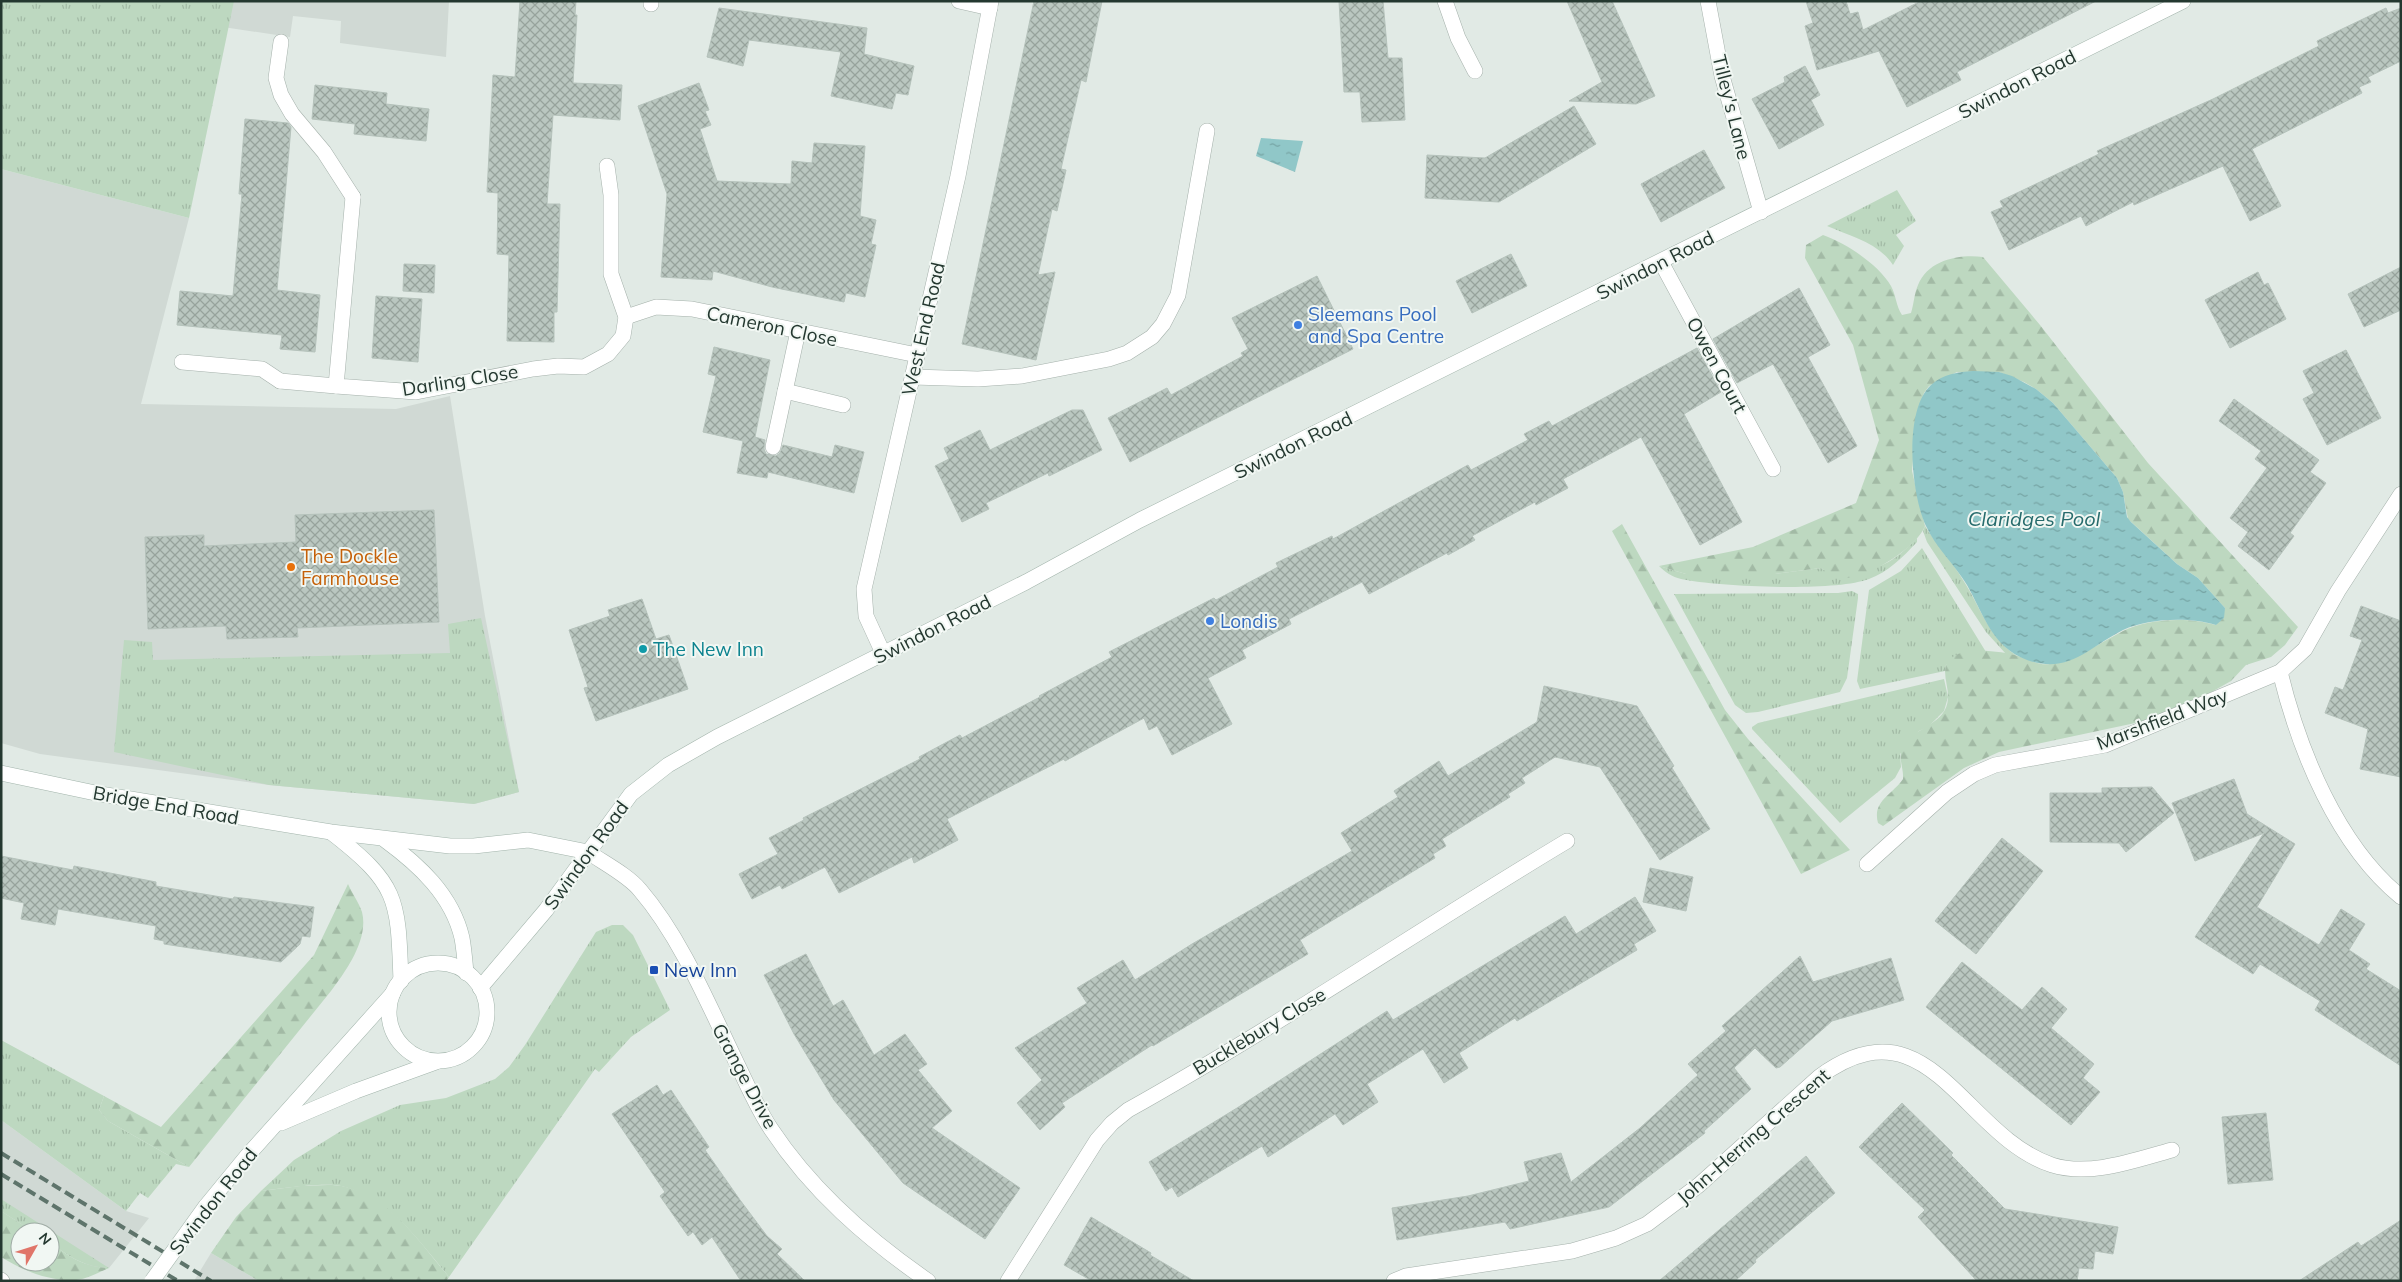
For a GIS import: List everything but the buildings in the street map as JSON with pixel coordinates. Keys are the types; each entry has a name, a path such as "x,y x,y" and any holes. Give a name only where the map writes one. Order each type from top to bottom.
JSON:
{"street":[{"path":"959,1 991,4"},
{"path":"1445,1 1458,38 1475,71"},
{"name":"Tilley's Lane","path":"1708,1 1722,76 1744,160 1761,212"},
{"name":"Swindon Road","path":"480,988 524,938 631,794 668,765 716,737 1026,582 1140,520 2183,1"},
{"name":"West End Road","path":"883,653 866,616 864,589 958,176 991,4"},
{"path":"281,42 276,78 282,95 292,114 324,152 353,197 336,386"},
{"path":"913,377 978,379 1022,376 1109,359 1134,349 1152,337 1163,324 1178,295 1207,131"},
{"path":"607,166 611,219 609,253 611,274 626,317"},
{"name":"Owen Court","path":"1661,262 1773,469"},
{"name":"Cameron Close","path":"626,317 656,307 692,309 917,355"},
{"name":"Darling Close","path":"182,362 262,369 280,381 416,392 533,368 558,366 584,367 600,360 617,344 623,336 626,317"},
{"path":"773,447 798,331"},
{"path":"785,391 842,405"},
{"name":"Marshfield Way","path":"1868,864 1947,792 1981,771 1995,765 2020,759 2105,745 2280,672 2304,649 2338,591 2400,499"},
{"path":"2280,672 2294,726 2327,799 2364,859 2379,877 2400,895"},
{"name":"Bridge End Road","path":"1,773 100,794 331,832 384,839 468,846 528,840 588,852"},
{"path":"331,832 374,868 388,886 399,923 397,986 389,1010 396,1037 406,1049 415,1055 438,1061 451,1059 466,1052 480,1037 486,1016 486,1002 480,988 466,972 447,964 428,964 415,969 397,986"},
{"path":"384,839 428,874 440,892 462,938 466,972"},
{"name":"Bucklebury Close","path":"1008,1281 1097,1140 1112,1123 1128,1110 1305,1004 1451,911 1567,841"},
{"name":"Grange Drive","path":"588,852 639,889 668,928 751,1094 770,1128 794,1160 849,1221 892,1256 928,1281"},
{"name":"Swindon Road","path":"152,1281 206,1206 247,1156 277,1125 397,986"},
{"name":"John-Herring Crescent","path":"1394,1281 1406,1276 1427,1272 1572,1251 1616,1238 1646,1224 1699,1185 1819,1077 1839,1063 1872,1052 1894,1052 1911,1057 1928,1066 1985,1120 2030,1154 2052,1165 2071,1168 2093,1168 2127,1162 2172,1150"},
{"name":"Swindon Road","path":"277,1125 356,1091 438,1061"}],"shaded area":[{"path":"51,1 449,1 446,57 340,43 341,21 293,16 290,37"},
{"path":"1,169 189,218 141,404 396,409 450,396 485,616 519,792 474,804 269,785 40,754 1,743"},
{"path":"1,1120 126,1211 149,1218 109,1268 91,1267 60,1248 60,1222 18,1222 1,1211"},
{"path":"211,1253 259,1281 194,1281"}],"green space":[{"path":"1,1 234,1 189,218 1,169"},
{"path":"1897,190 1916,221 1896,235 1904,246 1893,265 1887,257 1872,246 1827,226"},
{"path":"1823,235 1842,243 1879,270 1891,286 1902,315 1911,313 1918,285 1923,276 1937,264 1955,258 1983,257 2040,325 2148,463 2298,627 2285,645 2271,657 2246,665 2231,681 2201,698 2140,722 1999,752 1964,768 1883,826 1878,823 1877,815 1880,804 1903,779 1901,750 1903,746 1908,739 1936,720 1946,707 1948,692 1945,668 1951,658 1964,652 1988,651 2012,654 2038,663 2050,664 2079,655 2123,631 2144,623 2182,620 2206,622 2216,625 2225,608 2198,578 2177,564 2128,519 2123,492 2117,478 2053,403 2024,382 1999,372 1957,372 1929,386 1924,393 1917,413 1912,471 1925,526 1920,535 1911,544 1888,562 1861,575 1849,578 1838,578 1821,568 1775,574 1702,576 1686,574 1659,566 1753,547 1856,503 1879,440 1853,345 1805,258 1806,245"},
{"path":"1622,524 1725,710 1748,739 1850,850 1801,874 1612,531"},
{"path":"1925,526 1959,573 1992,631 2016,655 2006,654 1986,632 1927,542 1923,531"},
{"path":"1917,538 1917,542 1901,558 1876,576 1853,583 1831,586 1776,587 1699,582 1675,577 1659,566 1686,574 1775,574 1821,568 1832,572 1866,570 1884,564 1900,554"},
{"path":"1922,548 1986,652 1979,651 1946,665 1945,671 1860,689 1857,681 1869,590 1901,571"},
{"path":"1852,591 1858,594 1858,598 1847,678 1840,692 1758,712 1746,713 1735,705 1674,594 1838,593"},
{"path":"481,618 519,792 474,804 269,785 114,752 124,640 152,642 153,660 450,653 448,624"},
{"path":"1944,679 1948,697 1944,711 1928,727 1919,731 1900,754 1901,767 1895,778 1840,823 1752,729 1758,723"},
{"path":"348,884 361,909 363,922 362,933 355,954 331,991 189,1167 108,1121 99,1110 104,1096 161,1127 314,955"},
{"path":"612,925 623,925 633,935 670,1010 631,1037 599,1072 595,1069 449,1277 403,1224 377,1202 361,1193 337,1185 304,1186 261,1191 294,1160 341,1131 400,1105 446,1098 495,1079 509,1067 525,1045 596,932"},
{"path":"1,1040 104,1096 99,1110 108,1121 189,1167 176,1164 148,1198 140,1193 126,1211 1,1120"},
{"path":"300,1186 341,1186 362,1192 377,1201 403,1223 449,1277 446,1281 259,1281 211,1253 236,1217 261,1191"},
{"path":"1,1199 37,1222 18,1222 1,1211"},
{"path":"1,1211 18,1222 10,1222 10,1262 1,1257"},
{"path":"60,1237 109,1268 92,1266 70,1257 60,1249"},
{"path":"60,1249 84,1263 109,1268 76,1280 56,1279 30,1272 60,1272"}],"water":[{"path":"1261,138 1303,141 1295,172 1256,156"},
{"name":"Claridges Pool","path":"1973,371 1999,372 2012,376 2036,389 2053,403 2117,478 2123,492 2127,517 2177,564 2198,578 2225,608 2224,618 2216,625 2206,622 2170,620 2133,626 2078,657 2067,662 2055,664 2042,664 2027,660 2005,647 1990,629 1967,585 1930,534 1921,512 1914,474 1913,432 1916,413 1922,397 1931,385 1941,378 1956,373"}],"railway":[{"path":"1,1153 211,1281"},
{"path":"1,1174 178,1281"}],"place":[{"name":"Sleemans Pool and Spa Centre","path":"1298,325"},
{"name":"The Dockle Farmhouse","path":"291,567"},
{"name":"Londis","path":"1210,621"},
{"name":"The New Inn","path":"643,649"},
{"name":"New Inn","path":"654,970"}]}
